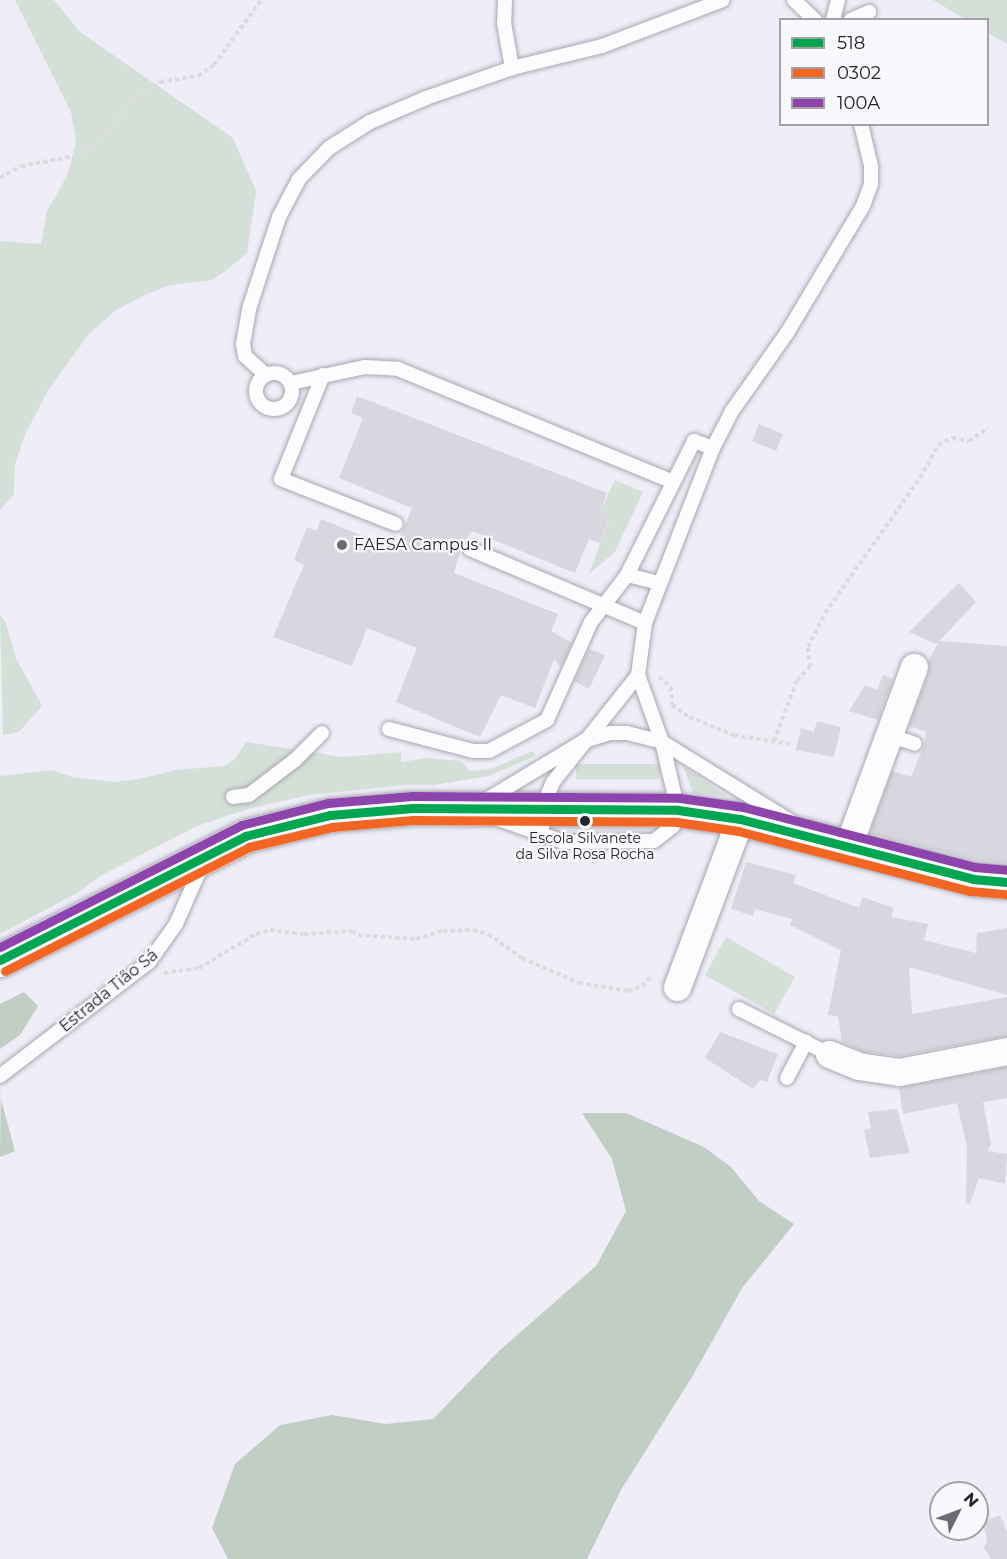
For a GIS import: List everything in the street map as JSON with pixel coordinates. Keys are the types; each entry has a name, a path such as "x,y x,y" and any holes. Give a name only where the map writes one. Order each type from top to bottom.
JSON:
{"main road":[{"path":"0,960 83,921 207,853 245,836 330,815 413,808 474,809 542,822 678,810 740,819 963,877 1007,882"}],"street":[{"path":"848,846 914,667"},
{"path":"677,987 740,819"},
{"path":"817,1048 858,1066 899,1072 1007,1051"}],"lane":[{"path":"505,0 504,23 512,68"},
{"path":"266,375 245,356 243,344 249,309 279,217 299,179 329,148 370,122 512,68 602,46 723,0"},
{"path":"795,0 813,18"},
{"path":"834,18 838,0"},
{"path":"856,18 869,12"},
{"path":"678,810 662,742 638,675 645,623 658,583 713,448 732,411 788,333 863,206 871,184 871,166 861,126"},
{"path":"291,384 323,375 374,366 398,369 671,481"},
{"path":"279,374 291,384 291,399 286,406 270,409 257,397 260,381 266,375 279,374"},
{"path":"323,375 281,479 396,524"},
{"path":"389,729 473,751 489,751 540,725 557,705 574,659 603,604 627,575 671,481 694,441 713,448"},
{"path":"470,549 645,623"},
{"path":"627,575 658,583"},
{"path":"542,822 553,782 638,675"},
{"path":"233,797 249,795 295,760 322,733"},
{"path":"474,809 528,772 584,741 618,733 662,742 814,837"},
{"path":"888,735 915,744"},
{"name":"Estrada Tião Sá","path":"0,1076 149,962 176,924 207,853"},
{"path":"739,1009 817,1048 787,1078"}],"path":[{"path":"0,178 21,166 80,155 109,132 133,98 160,82 198,76 214,65 261,0"},
{"path":"774,741 797,680 810,667 808,647 825,613 920,477 938,445 952,438 969,441 988,428"},
{"path":"638,675 657,675 671,687 672,705 689,717 734,735 789,744"},
{"path":"149,962 159,971 188,972 270,930 304,934 352,931 358,935 416,939 443,931 473,930 488,934 512,953 552,974 600,988 628,991 642,986 672,952 679,949 688,953"}],"shaded area":[{"path":"15,0 54,0 80,32 233,138 256,191 247,253 212,280 171,285 147,294 116,310 88,335 47,392 25,435 15,464 14,494 0,510 0,241 41,244 47,211 67,176 76,142 71,112"},
{"path":"933,0 1007,0 1007,44 989,34 989,18 963,18"},
{"path":"615,480 643,492 615,552 589,574 610,517 600,512"},
{"path":"0,614 6,623 16,658 42,706 19,732 3,735"},
{"path":"246,742 342,757 401,752 401,762 427,758 461,761 470,771 491,769 534,751 535,756 489,776 434,785 404,785 309,795 248,809 197,826 102,875 77,893 0,934 0,776 52,770 72,777 116,782 139,779 176,770 224,766 235,759"},
{"path":"576,764 661,764 659,779 576,779"},
{"path":"683,766 727,796 693,793"},
{"path":"726,937 795,977 774,1014 705,975"},
{"path":"24,992 38,1006 20,1035 0,1049 0,1004"},
{"path":"1,1081 1,1099 15,1151 0,1157"},
{"path":"582,1113 626,1113 704,1147 731,1167 759,1201 794,1224 742,1288 692,1377 621,1490 587,1559 228,1559 212,1528 235,1464 280,1425 332,1415 386,1424 433,1419 499,1351 596,1266 626,1211 612,1159"}],"building":[{"name":"FAESA Campus II","path":"357,396 607,493 600,512 610,516 600,543 589,539 575,573 472,531 462,545 454,573 558,614 551,631 572,643 561,667 554,659 535,708 501,695 480,737 396,702 417,648 367,628 352,666 273,637 304,565 294,560 307,527 317,531 321,519 395,549 412,508 339,478 363,418 351,413"},
{"path":"759,424 783,434 776,451 752,441"},
{"path":"959,583 976,602 936,644 909,632"},
{"path":"939,641 1007,646 1007,863 976,860 870,833 892,771 911,777 924,746 926,732 909,726 929,672 928,662"},
{"path":"589,649 605,655 589,689 574,681"},
{"path":"883,675 893,679 878,720 849,711 865,685 877,690"},
{"path":"817,721 841,727 834,757 796,750 801,728 814,732"},
{"path":"746,862 796,875 793,883 859,908 862,897 894,908 891,917 928,924 924,940 976,953 977,933 1007,928 1007,995 909,967 912,1014 1007,997 1007,1036 899,1056 862,1051 842,1042 838,1016 828,1015 841,950 790,925 792,919 755,909 753,916 731,909"},
{"path":"720,1032 778,1054 767,1082 760,1080 753,1089 705,1058"},
{"path":"1007,1067 1007,1098 983,1102 991,1144 988,1151 1007,1154 1005,1184 979,1178 970,1204 966,1203 967,1147 957,1103 903,1114 899,1088"},
{"path":"897,1109 910,1153 870,1158 864,1130 871,1128 868,1112"},
{"path":"1000,1515 1007,1532 1007,1559 991,1559 984,1548 987,1541 989,1541 989,1520"}],"transit line":[{"name":"100A","path":"0,947 241,825 328,803 412,796 680,798 743,807 975,867 1007,870"},
{"name":"518","path":"0,960 245,836 330,815 413,808 678,810 740,819 973,879 1007,882"},
{"name":"0302","path":"5,971 249,847 332,827 413,820 677,822 738,831 970,891 1006,894"}],"place":[{"name":"FAESA Campus II","path":"342,545"},
{"name":"Escola Silvanete da Silva Rosa Rocha","path":"585,821"}]}
